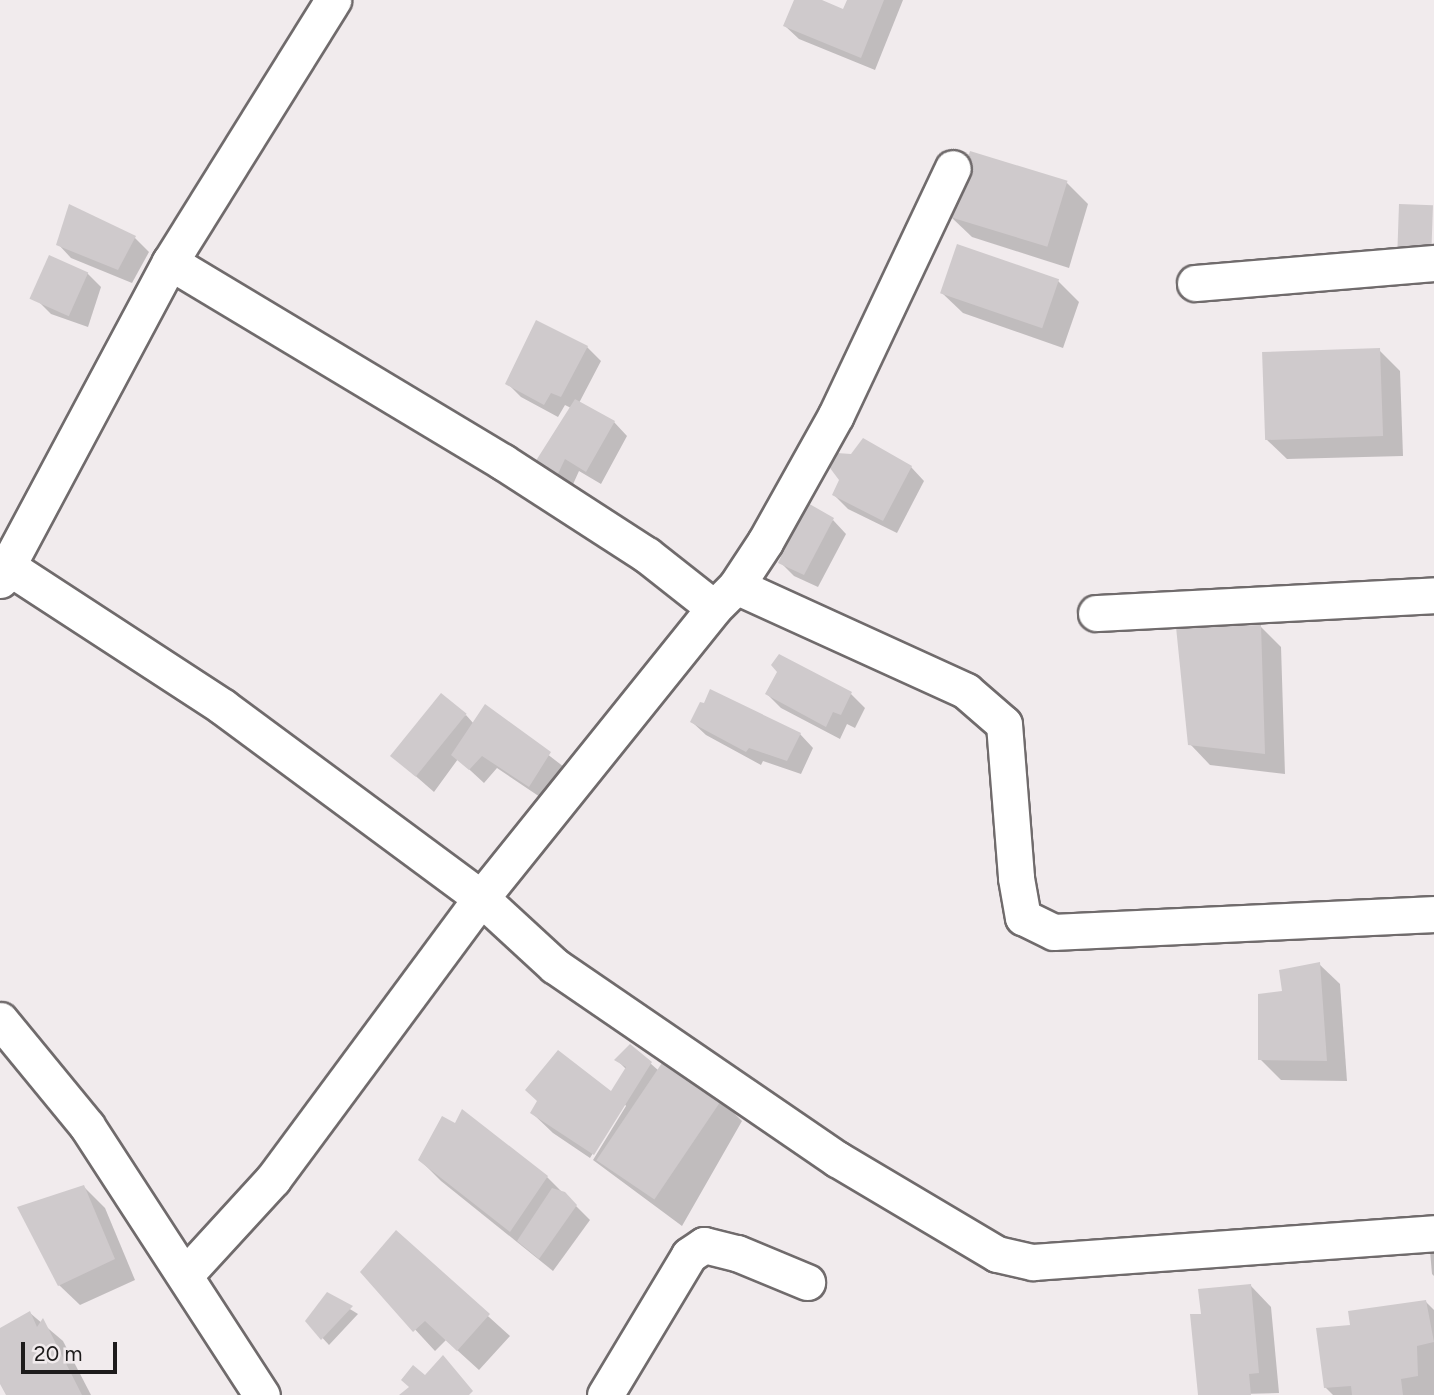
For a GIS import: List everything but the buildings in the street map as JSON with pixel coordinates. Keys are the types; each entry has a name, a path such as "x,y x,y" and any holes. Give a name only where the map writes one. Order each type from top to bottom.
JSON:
{"street":[{"path":"333,0 170,262 3,573 223,707 481,898 555,966 838,1159 997,1254 1033,1262 1434,1233"},
{"path":"186,1275 274,1179 481,898 725,597 765,542 836,415 953,168"},
{"path":"170,262 503,462 647,555 725,597 965,691 1004,724 1016,878 1023,917 1054,932 1434,914"},
{"path":"1195,283 1434,263"},
{"path":"1096,613 1434,595"},
{"path":"0,1020 88,1125 262,1395"},
{"path":"605,1395 689,1255 704,1245 737,1253 807,1282"}]}
